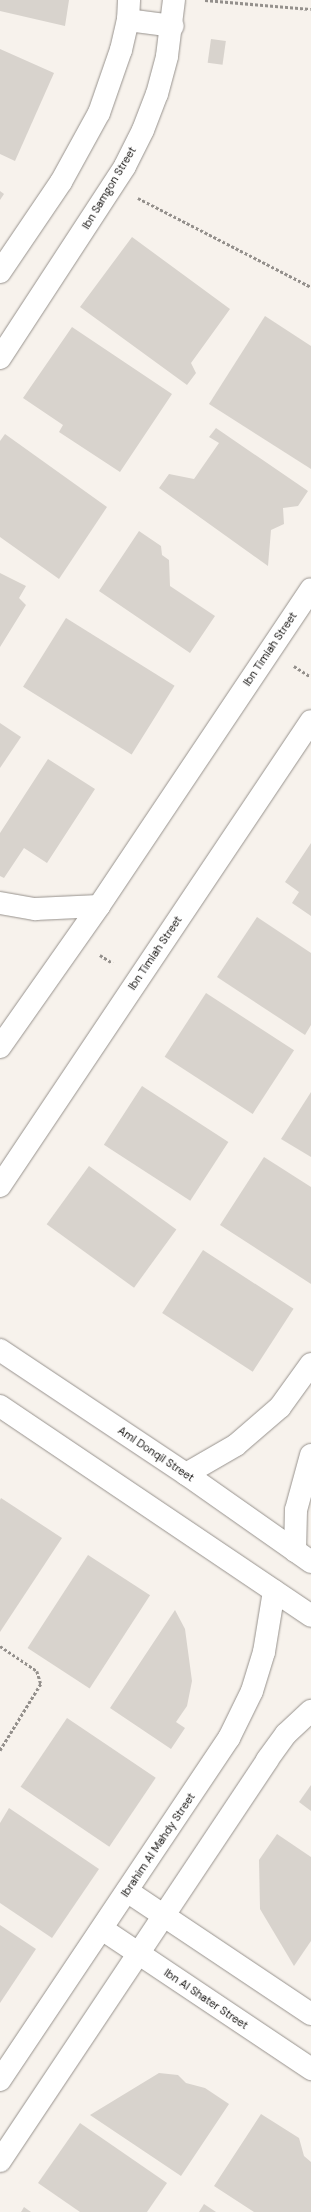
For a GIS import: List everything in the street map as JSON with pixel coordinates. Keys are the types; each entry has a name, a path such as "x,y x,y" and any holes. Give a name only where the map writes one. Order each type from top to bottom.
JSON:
{"street":[{"name":"Ibn Samgon Street","path":"0,358 113,185 142,130 157,94 173,26 174,0"},
{"path":"0,272 82,148 110,86 129,10 173,26"},
{"name":"Ibn Timiah Street","path":"2,1035 99,906 311,589"},
{"name":"Ibn Timiah Street","path":"0,1186 311,721"},
{"path":"0,903 35,910 99,906"},
{"name":"Aml Donqil Street","path":"0,1350 186,1474 303,1557"},
{"path":"186,1474 236,1445 280,1407 311,1364"},
{"path":"0,1406 311,1616"},
{"path":"303,1557 296,1510 311,1455"},
{"name":"Ibrahim Al Mahdy Street","path":"0,2080 229,1738 243,1711 264,1652 274,1591"},
{"path":"0,2161 267,1760 286,1734 311,1711"},
{"path":"127,1891 311,2014"},
{"name":"Ibn Al Shater Street","path":"102,1929 311,2069"}],"path":[{"path":"205,0 311,9"},
{"path":"113,185 311,287"},
{"path":"74,939 139,978"},
{"path":"0,1646 37,1671 41,1684 0,1750"}],"building":[{"path":"0,0 69,0 65,26 0,11"},
{"path":"211,39 226,41 223,65 208,63"},
{"path":"0,49 54,73 15,161 0,154"},
{"path":"0,191 4,194 0,200"},
{"path":"132,237 230,309 191,363 196,373 187,385 80,307"},
{"path":"265,316 311,346 311,469 209,404"},
{"path":"72,327 172,394 120,472 59,432 63,425 23,398"},
{"path":"216,428 308,491 298,506 283,508 284,524 271,530 268,566 159,488 169,474 194,479 219,443 209,437"},
{"path":"5,434 107,507 59,579 0,537 0,441"},
{"path":"139,531 161,546 162,555 169,560 170,586 215,616 190,653 99,591"},
{"path":"0,573 26,586 19,598 26,605 0,647"},
{"path":"66,618 175,686 132,755 23,687"},
{"path":"0,723 21,737 0,768"},
{"path":"48,759 95,789 47,863 24,848 4,878 0,876 0,833"},
{"path":"311,843 311,916 292,903 299,892 285,882"},
{"path":"257,917 311,953 311,1025 305,1035 217,977"},
{"path":"206,993 294,1050 253,1114 165,1057"},
{"path":"142,1086 228,1142 190,1201 104,1145"},
{"path":"311,1092 311,1157 281,1139"},
{"path":"264,1157 311,1187 311,1284 220,1225"},
{"path":"89,1166 176,1229 134,1288 47,1224"},
{"path":"203,1250 294,1309 253,1372 162,1313"},
{"path":"1,1498 62,1538 0,1632 0,1500"},
{"path":"88,1555 150,1595 90,1688 28,1648"},
{"path":"175,1610 185,1629 192,1681 187,1706 176,1722 185,1728 171,1749 110,1708"},
{"path":"67,1718 156,1778 109,1847 21,1787"},
{"path":"311,1785 311,1811 299,1802"},
{"path":"9,1808 99,1869 52,1938 0,1903 0,1823"},
{"path":"277,1834 311,1857 311,1941 294,1966 260,1909 259,1860"},
{"path":"0,1925 36,1949 0,2003"},
{"path":"159,2073 178,2075 186,2083 205,2088 229,2104 181,2176 90,2115"},
{"path":"261,2114 299,2138 304,2156 311,2162 311,2212 254,2212 214,2186"},
{"path":"80,2123 167,2183 147,2212 80,2212 38,2183"},
{"path":"204,2204 216,2212 199,2212"},
{"path":"24,2207 31,2212 21,2212"}]}
